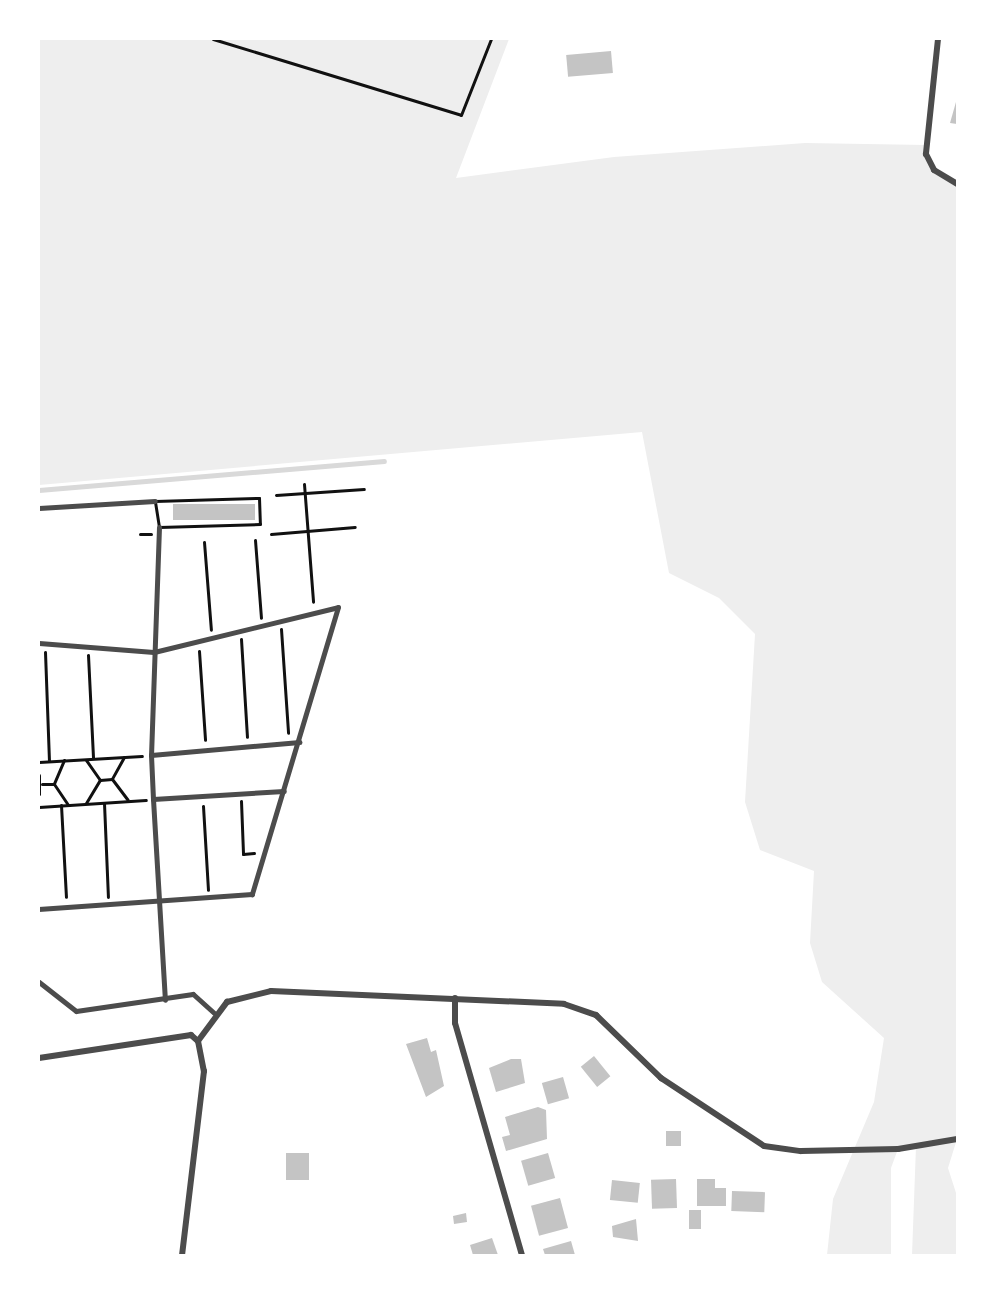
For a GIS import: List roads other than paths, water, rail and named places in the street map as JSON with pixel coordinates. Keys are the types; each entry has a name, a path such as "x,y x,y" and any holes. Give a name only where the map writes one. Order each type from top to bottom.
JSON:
{"street":[{"path":"938,39 925,136 934,170 957,184"},
{"path":"39,508 155,501"},
{"path":"159,527 151,755 165,1000"},
{"path":"39,909 252,894 338,607 154,652 42,643"},
{"path":"151,755 289,746 299,742"},
{"path":"153,799 284,791"},
{"path":"39,982 76,1011 165,1000 193,994 214,1013"},
{"path":"198,1041 214,1013 227,1002 271,991 456,998 584,1008 661,1078 764,1146 801,1151 898,1149 957,1139"},
{"path":"456,998 455,1023 522,1255"},
{"path":"39,1058 191,1035 198,1041 204,1071 182,1255"}],"waterway":[{"path":"39,490 384,461"}]}
